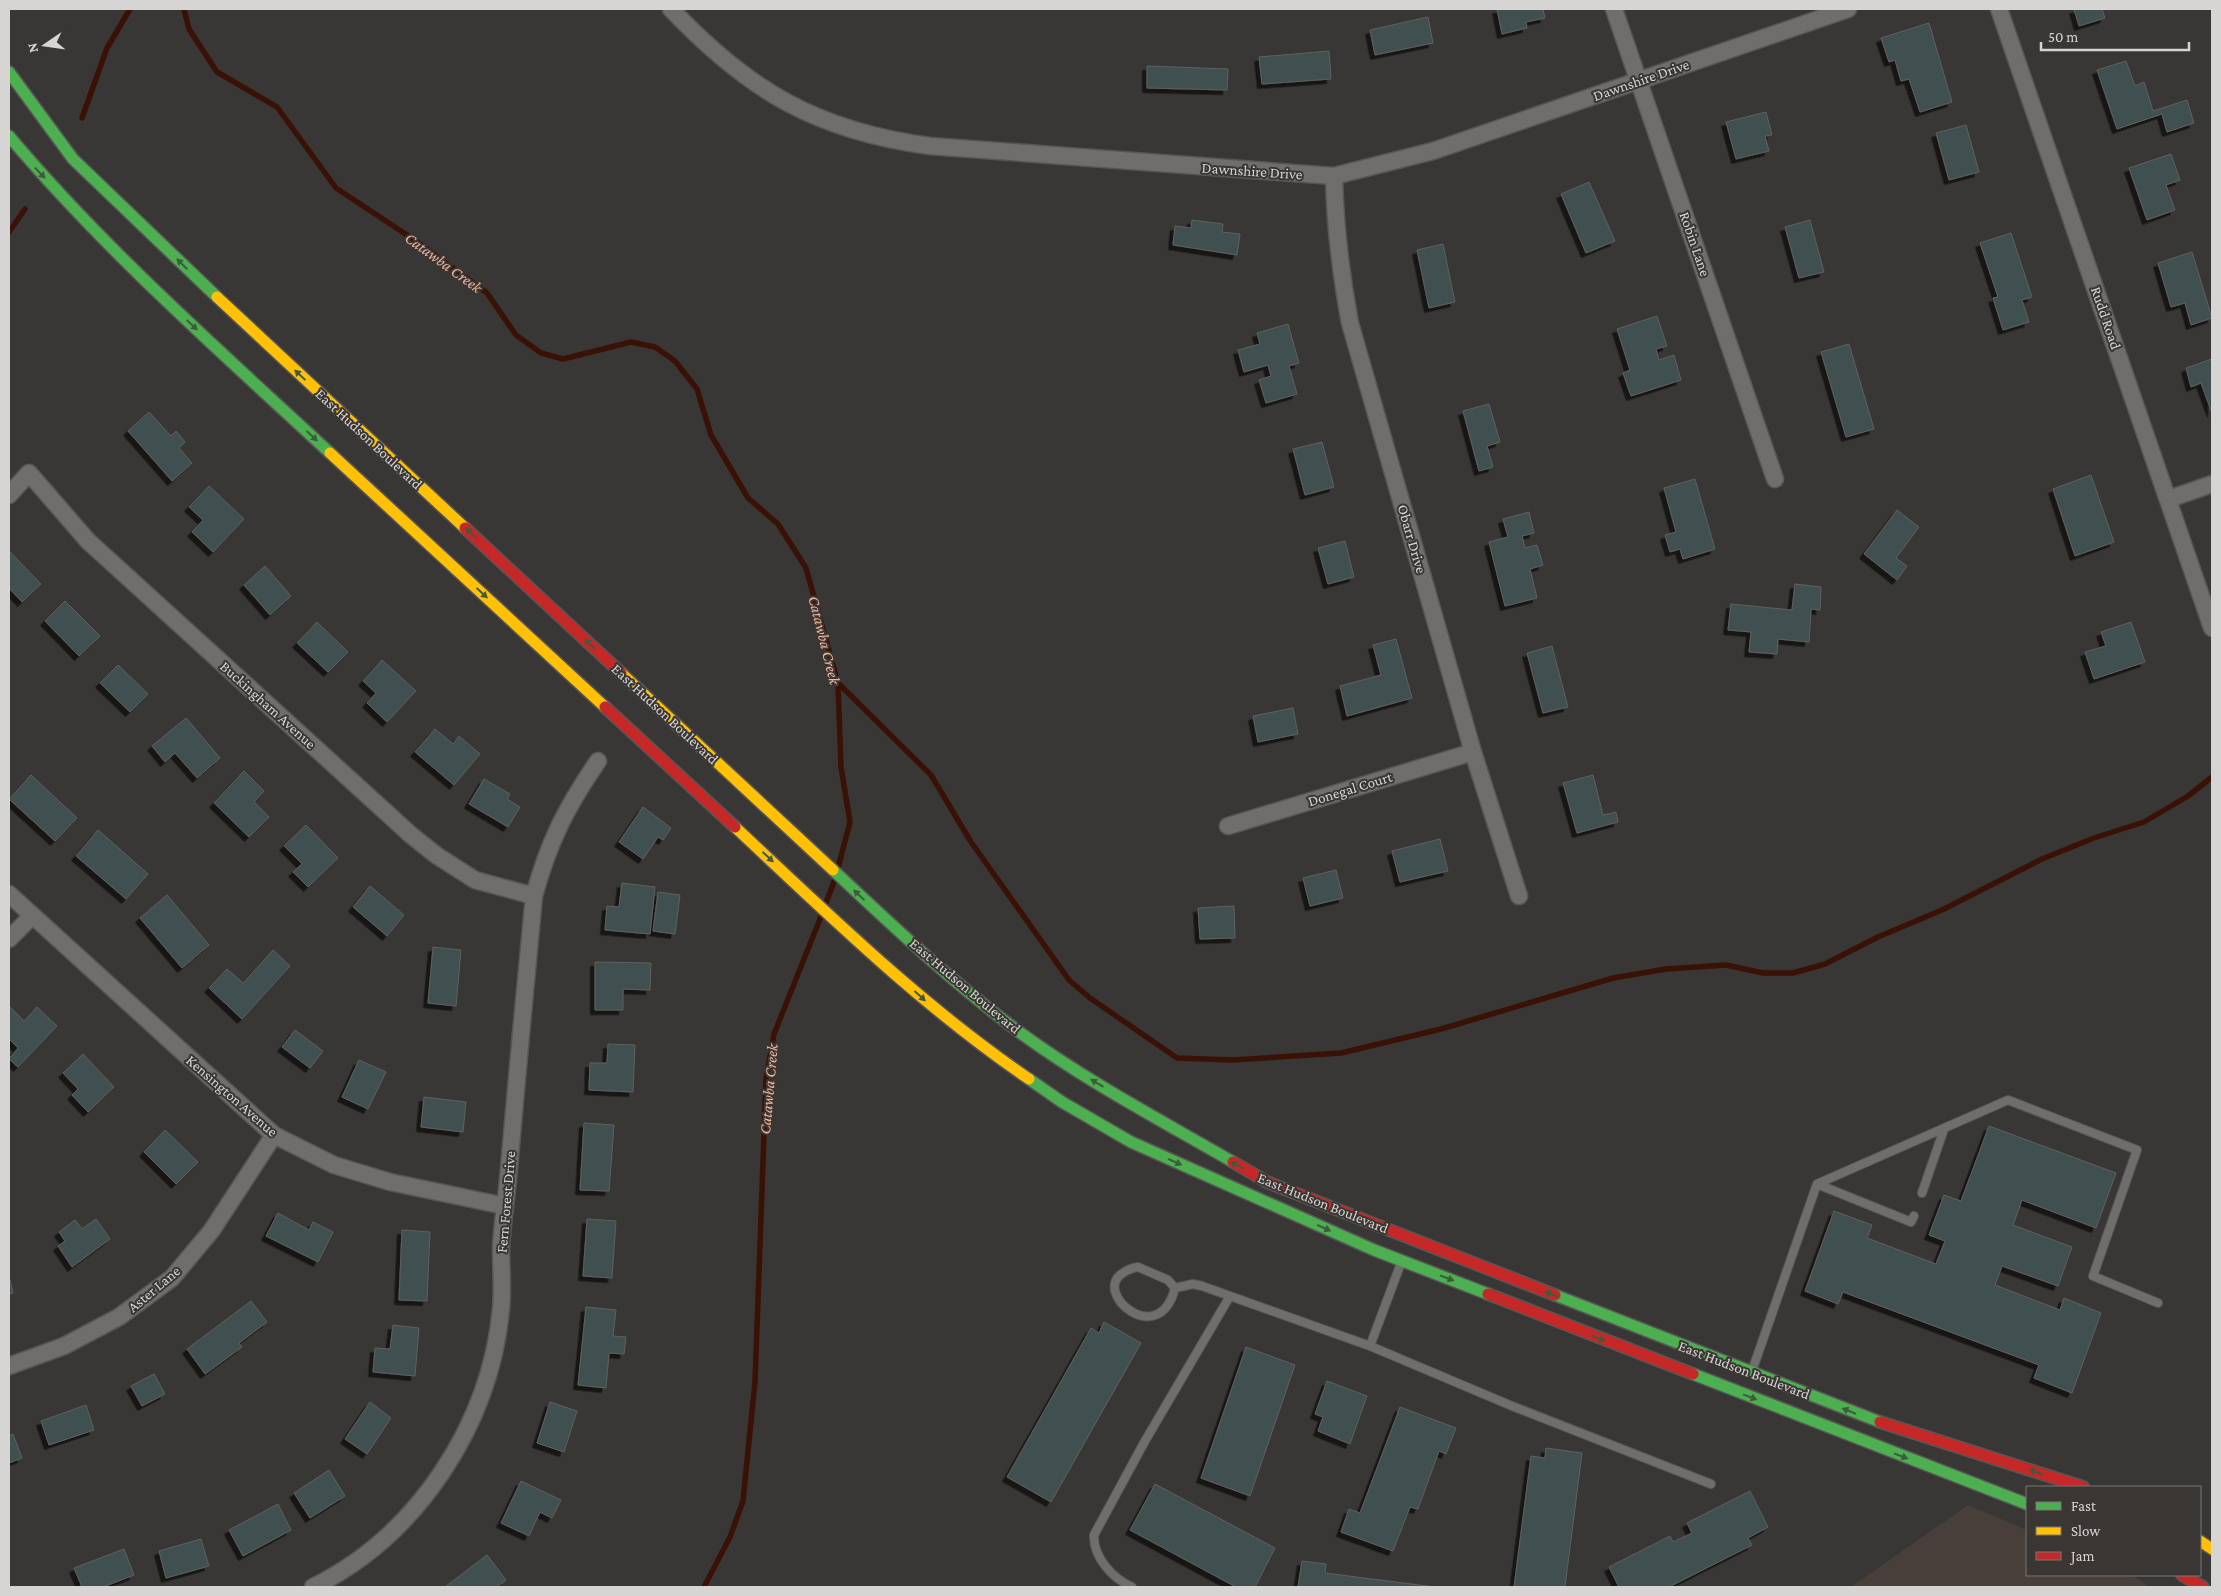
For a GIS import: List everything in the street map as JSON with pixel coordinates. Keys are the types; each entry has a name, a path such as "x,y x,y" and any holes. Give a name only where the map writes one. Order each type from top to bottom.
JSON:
{"main road":[{"name":"East Hudson Boulevard","path":"9,72 73,159 220,300 895,928 1022,1034 1084,1075 1267,1182 1861,1416 2080,1486"},
{"name":"East Hudson Boulevard","path":"9,136 35,167 100,235 190,323 732,824 930,1005 992,1054 1062,1102 1131,1142 1402,1261 2026,1504"},
{"path":"2201,1542 2212,1549"},
{"path":"2184,1578 2203,1587"}],"street":[{"name":"Dawnshire Drive","path":"671,9 704,43 761,89 832,124 888,140 930,146 1334,176 1433,151 1848,9"},
{"name":"Robin Lane","path":"1614,9 1775,479"},
{"name":"Rudd Road","path":"1999,9 2212,628"},
{"name":"Obarr Drive","path":"1334,176 1334,203 1343,286 1350,323 1473,752 1519,896"},
{"name":"Buckingham Avenue","path":"9,495 29,473 88,541 411,835 475,880 534,896"},
{"path":"2169,499 2212,484"},
{"name":"Donegal Court","path":"1228,826 1473,752"},
{"name":"Fern Forest Drive","path":"312,1587 343,1570 369,1551 415,1508 452,1458 466,1430 488,1370 501,1309 501,1245 534,896 541,869 562,816 598,761"},
{"name":"Kensington Avenue","path":"9,894 274,1135 344,1168 390,1182 505,1206"},
{"path":"9,939 32,916"},
{"name":"Aster Lane","path":"9,1366 64,1346 119,1317 172,1278 212,1230 274,1135"},
{"path":"1402,1261 1410,1239"}],"lane":[{"path":"1752,1373 1816,1184 2008,1100 2137,1150 2093,1276 2158,1303"},
{"path":"1922,1193 1944,1129"},
{"path":"1816,1184 1912,1222 1914,1216"},
{"path":"1370,1346 1402,1261"},
{"path":"1132,1268 1138,1268 1168,1280 1174,1288 1168,1306 1161,1313 1147,1316 1131,1312 1124,1307 1114,1288 1118,1276 1132,1268"},
{"path":"1174,1288 1193,1284 1370,1346 1512,1406 1711,1484"},
{"path":"1132,1587 1112,1573 1098,1556 1093,1545 1094,1534 1145,1441 1230,1296"}],"shaded area":[{"path":"1968,1505 2026,1530 2026,1576 2133,1576 2149,1587 1851,1587"}],"building":[{"path":"1497,9 1543,9 1545,18 1526,22 1527,28 1502,34"},
{"path":"2074,9 2102,9 2105,18 2079,26"},
{"path":"1428,17 1433,43 1375,55 1370,30"},
{"path":"1929,23 1952,102 1920,112 1909,79 1901,81 1895,60 1889,62 1881,38"},
{"path":"1329,51 1331,79 1262,84 1259,57"},
{"path":"2126,61 2135,86 2144,82 2153,111 2187,100 2194,123 2167,132 2162,114 2117,129 2097,70"},
{"path":"1147,66 1228,69 1227,90 1147,88"},
{"path":"1766,112 1772,135 1765,136 1769,151 1736,159 1726,122"},
{"path":"1966,125 1979,172 1949,180 1936,133"},
{"path":"2171,154 2180,180 2166,185 2175,210 2147,220 2129,168"},
{"path":"1589,182 1615,241 1586,253 1561,194"},
{"path":"1192,220 1223,224 1222,232 1240,234 1237,255 1173,245 1175,226 1191,228"},
{"path":"1810,220 1824,272 1799,278 1785,227"},
{"path":"2011,233 2032,297 2022,300 2029,322 2003,330 1993,298 1998,297 1980,243"},
{"path":"1443,244 1455,302 1429,308 1417,250"},
{"path":"2192,252 2212,318 2191,325 2185,303 2171,307 2158,263"},
{"path":"1657,316 1667,346 1656,349 1659,360 1674,355 1681,380 1631,396 1623,373 1630,370 1617,329"},
{"path":"1288,324 1299,363 1289,366 1297,394 1266,403 1259,380 1271,376 1268,365 1244,372 1238,350 1260,344 1257,333"},
{"path":"1849,344 1874,429 1846,437 1821,352"},
{"path":"2212,359 2212,413 2201,383 2191,387 2186,368"},
{"path":"1489,404 1500,442 1487,446 1493,467 1479,471 1463,411"},
{"path":"149,412 171,436 176,431 185,442 179,448 192,463 172,481 128,431"},
{"path":"1322,442 1334,487 1305,495 1293,449"},
{"path":"2091,475 2114,542 2075,556 2053,489"},
{"path":"1695,479 1715,549 1683,559 1680,549 1670,552 1665,535 1676,532 1664,488"},
{"path":"209,486 244,519 213,552 192,532 203,520 189,507"},
{"path":"1897,510 1919,527 1896,558 1907,566 1897,580 1864,554"},
{"path":"1529,512 1534,533 1522,536 1525,548 1537,545 1543,565 1530,569 1537,598 1505,606 1489,542 1508,537 1503,519"},
{"path":"1345,541 1354,577 1328,584 1318,548"},
{"path":"9,551 41,584 22,602 9,588"},
{"path":"265,566 291,596 270,615 244,585"},
{"path":"1795,584 1821,587 1820,610 1811,609 1809,642 1778,639 1777,654 1749,652 1751,632 1728,630 1731,604 1792,610"},
{"path":"65,601 100,636 79,656 45,621"},
{"path":"317,622 348,652 328,672 297,643"},
{"path":"2131,622 2145,662 2094,679 2085,652 2106,646 2101,632"},
{"path":"1396,639 1412,698 1347,716 1340,686 1381,675 1373,645"},
{"path":"1552,646 1568,707 1543,713 1527,653"},
{"path":"382,660 416,691 387,722 367,703 376,693 363,681"},
{"path":"118,665 148,694 130,712 100,683"},
{"path":"1293,708 1298,734 1258,742 1253,716"},
{"path":"186,718 220,758 197,778 175,753 165,762 152,746"},
{"path":"435,729 453,744 459,736 480,754 454,785 415,752"},
{"path":"244,771 264,791 254,802 269,817 249,837 214,803"},
{"path":"31,775 77,818 55,841 9,799"},
{"path":"1593,775 1603,815 1616,812 1618,822 1577,833 1563,783"},
{"path":"484,779 510,794 507,799 520,807 508,827 469,804"},
{"path":"643,807 671,828 663,840 658,837 643,859 619,842"},
{"path":"306,825 338,858 308,887 293,872 302,864 284,846"},
{"path":"98,830 148,874 126,899 76,856"},
{"path":"1440,839 1448,871 1400,882 1392,851"},
{"path":"1336,870 1343,898 1310,906 1303,878"},
{"path":"622,883 655,887 650,934 605,930 607,906 619,907"},
{"path":"370,886 404,915 387,936 353,907"},
{"path":"658,892 680,895 675,934 653,931"},
{"path":"167,895 209,945 182,968 140,918"},
{"path":"1234,906 1235,938 1200,939 1198,908"},
{"path":"433,947 461,950 456,1006 428,1003"},
{"path":"273,950 290,966 242,1019 209,988 227,969 243,983"},
{"path":"595,962 651,963 650,990 623,989 623,1010 595,1010"},
{"path":"9,1006 24,1021 37,1007 57,1026 18,1067 9,1059 18,1048 9,1039"},
{"path":"295,1030 323,1051 310,1068 282,1047"},
{"path":"608,1044 635,1045 633,1092 589,1090 590,1063 607,1063"},
{"path":"83,1054 114,1087 88,1112 72,1095 78,1089 63,1073"},
{"path":"359,1060 386,1072 368,1109 342,1097"},
{"path":"424,1097 466,1102 463,1132 421,1127"},
{"path":"584,1123 614,1125 609,1191 580,1190"},
{"path":"1989,1126 2116,1173 2096,1228 2022,1200 2013,1225 2072,1247 2058,1286 2002,1266 1995,1285 2060,1310 2064,1298 2101,1313 2072,1393 2034,1378 2039,1365 1843,1292 1838,1304 1805,1291 1834,1211 1872,1225 1867,1238 1936,1264 1945,1241 1929,1235 1944,1195 1961,1201"},
{"path":"165,1130 198,1162 176,1184 144,1152"},
{"path":"278,1213 309,1230 313,1222 333,1232 318,1262 266,1236"},
{"path":"96,1219 110,1239 72,1267 58,1246 65,1241 59,1232 75,1220 82,1229"},
{"path":"587,1219 616,1221 612,1278 583,1276"},
{"path":"402,1230 430,1232 427,1301 399,1300"},
{"path":"9,1276 13,1293 9,1294"},
{"path":"251,1301 267,1322 239,1343 242,1347 205,1374 187,1349"},
{"path":"586,1307 616,1310 613,1336 626,1337 624,1354 609,1353 606,1388 578,1385"},
{"path":"1104,1322 1141,1343 1051,1502 1007,1477 1091,1328 1099,1333"},
{"path":"393,1325 419,1328 415,1376 373,1372 375,1348 390,1349"},
{"path":"1246,1347 1295,1365 1250,1496 1201,1478"},
{"path":"154,1374 165,1394 142,1406 131,1386"},
{"path":"1327,1381 1367,1396 1350,1444 1318,1431 1323,1417 1315,1414"},
{"path":"370,1402 391,1418 367,1454 345,1439"},
{"path":"550,1402 577,1411 564,1452 537,1443"},
{"path":"86,1405 94,1430 49,1445 41,1421"},
{"path":"1400,1407 1456,1428 1446,1454 1439,1451 1418,1509 1410,1507 1393,1551 1341,1532 1349,1509 1360,1513"},
{"path":"13,1434 22,1458 9,1463 9,1436"},
{"path":"1546,1448 1582,1453 1565,1587 1514,1587 1531,1456 1545,1458"},
{"path":"329,1470 345,1496 310,1518 294,1493"},
{"path":"521,1481 561,1500 552,1518 540,1512 529,1536 501,1523"},
{"path":"1155,1484 1275,1548 1255,1587 1236,1587 1130,1530"},
{"path":"1750,1491 1768,1527 1748,1538 1752,1545 1669,1587 1619,1587 1609,1567 1670,1536 1673,1542 1692,1533 1687,1523"},
{"path":"278,1504 291,1530 243,1556 229,1530"},
{"path":"201,1539 209,1566 166,1578 159,1551"},
{"path":"124,1549 134,1575 103,1587 82,1587 74,1568"},
{"path":"487,1555 506,1580 497,1587 445,1587"},
{"path":"1302,1561 1326,1564 1325,1573 1435,1587 1298,1587"}],"waterway":[{"path":"82,118 107,48 130,9"},
{"name":"Catawba Creek","path":"184,9 189,29 217,72 277,107 336,188 413,239 487,293 516,335 541,353 563,359 631,342 655,347 675,361 697,389 711,435 748,498 778,524 806,568 838,683 841,767 850,822 838,868"},
{"path":"9,232 25,209"},
{"path":"838,683 931,775 971,842 1069,980 1090,998 1177,1058 1233,1060 1341,1053 1441,1029 1613,978 1666,969 1726,965 1763,973 1793,973 1825,964 1878,937 1942,910 2042,859 2094,838 2144,822 2188,796 2212,777"},
{"name":"Catawba Creek","path":"826,903 835,879"},
{"name":"Catawba Creek","path":"704,1587 730,1537 743,1501 755,1382 766,1079 774,1034 822,914"}],"traffic: fast":[{"path":"9,72 73,159 217,297"},
{"path":"9,136 124,260 330,453"},
{"path":"833,870 949,976 1022,1034 1099,1085 1233,1162"},
{"path":"1029,1079 1062,1102 1131,1142 1374,1250 1488,1294"},
{"path":"1555,1295 1880,1422"},
{"path":"1693,1374 2026,1504"}],"traffic: slow":[{"path":"217,297 465,528"},
{"path":"330,453 605,707"},
{"path":"621,673 833,870"},
{"path":"735,827 877,959 951,1021 1029,1079"},
{"path":"2201,1542 2212,1549"}],"traffic: jam":[{"path":"465,528 621,673"},
{"path":"605,707 735,827"},
{"path":"1233,1162 1267,1182 1555,1295"},
{"path":"1488,1294 1693,1374"},
{"path":"1880,1422 2080,1486"},
{"path":"2184,1576 2203,1587"}]}
